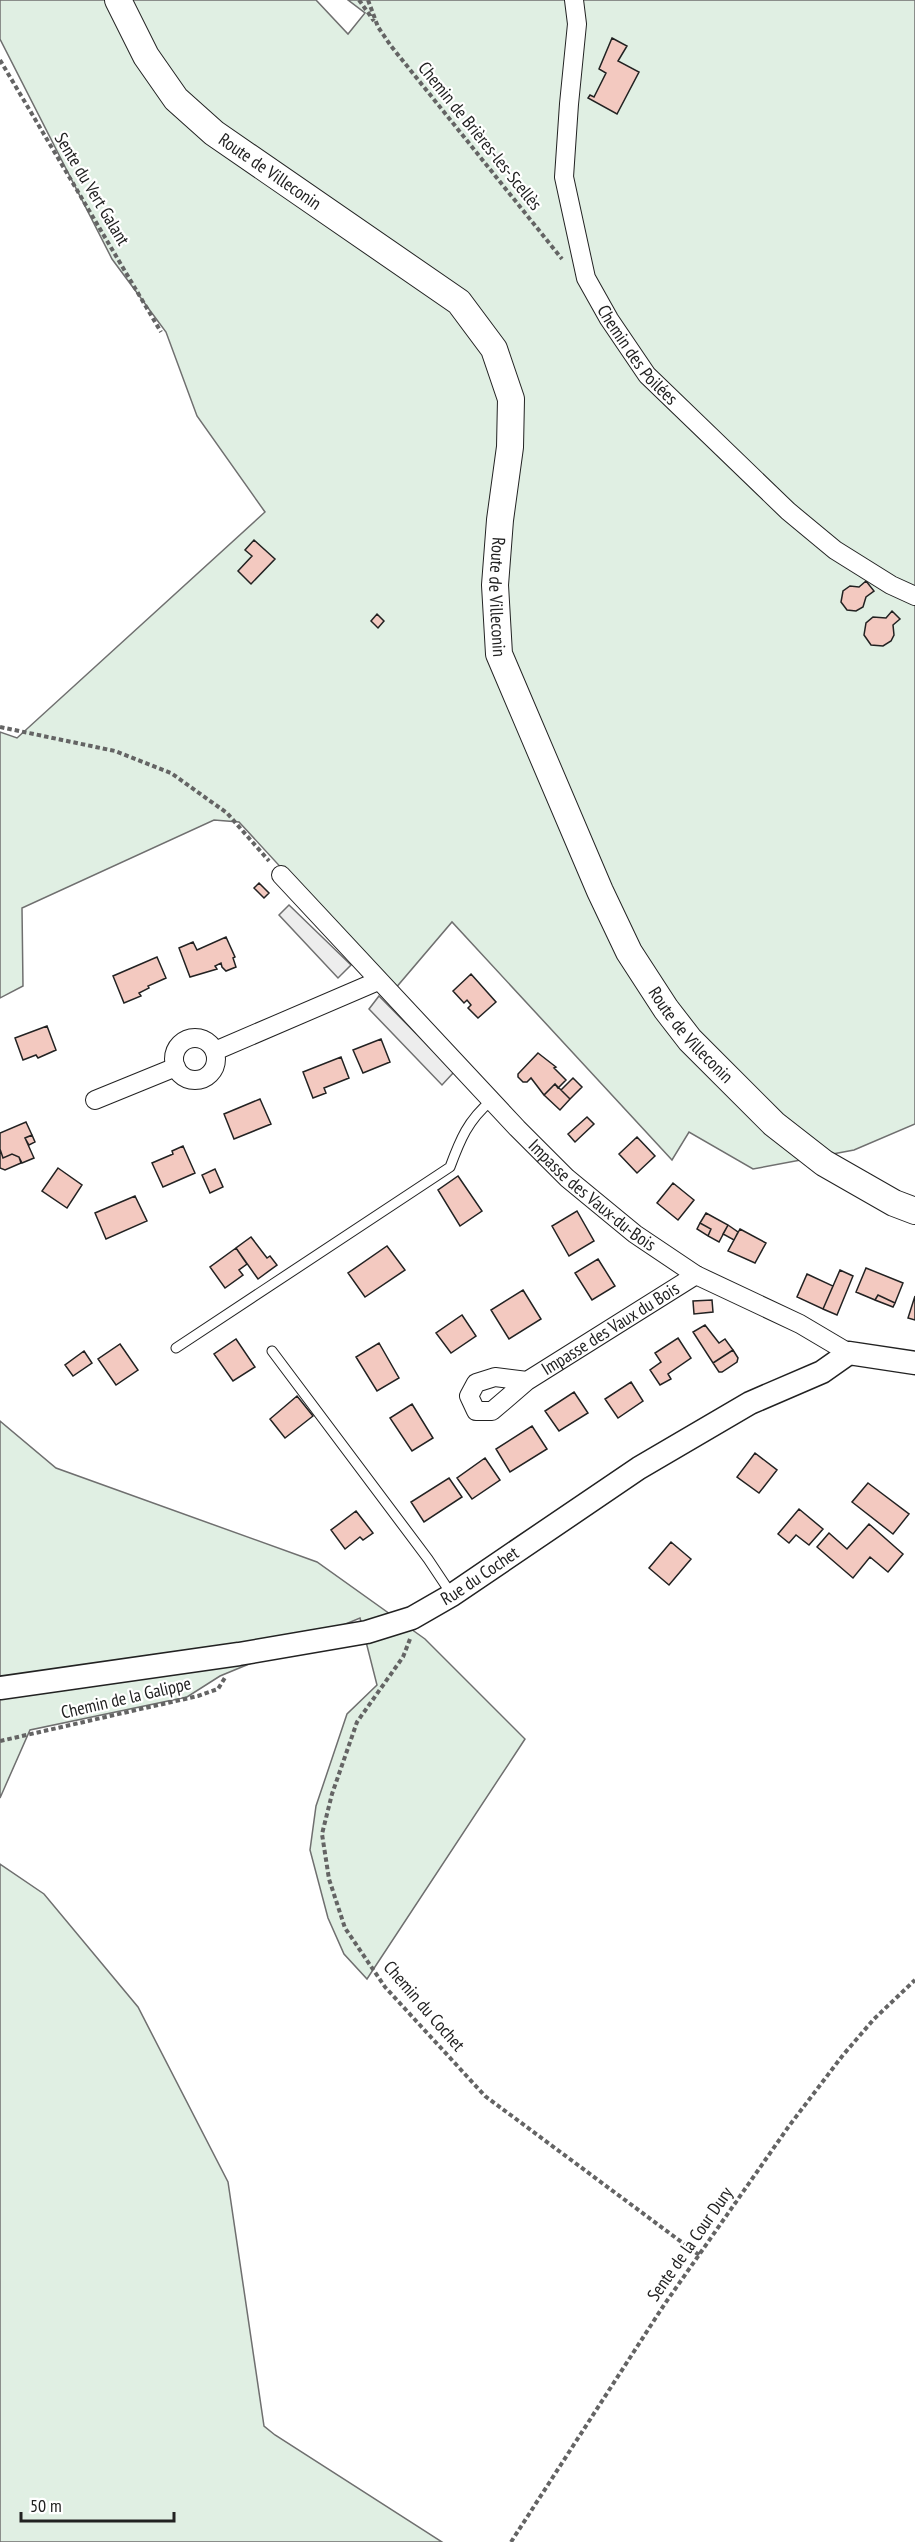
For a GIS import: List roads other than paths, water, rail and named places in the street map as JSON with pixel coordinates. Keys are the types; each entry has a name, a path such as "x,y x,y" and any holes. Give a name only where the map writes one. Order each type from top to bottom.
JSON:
{"main road":[{"name":"Route de Villeconin","path":"118,0 146,56 176,99 214,133 459,302 494,349 511,399 510,447 500,520 495,585 499,654 600,891 629,952 666,1009 690,1040 774,1124 824,1163 894,1203 915,1211"}],"street":[{"name":"Chemin des Poilées","path":"574,0 577,24 568,104 564,177 586,278 609,319 647,375 788,511 835,550 891,585 915,596"},
{"name":"Impasse des Vaux-du-Bois","path":"281,875 491,1101 567,1178 635,1234 696,1275 800,1324 849,1353"},
{"path":"215,1051 378,981"},
{"path":"201,1038 212,1045 215,1051 215,1065 207,1077 192,1080 186,1078 176,1067 174,1054 177,1047 187,1039 201,1038"},
{"path":"94,1100 176,1067"},
{"name":"Impasse des Vaux du Bois","path":"527,1382 696,1275"},
{"path":"849,1353 915,1364"},
{"name":"Rue du Cochet","path":"0,1688 239,1654 367,1632 412,1618 452,1594 639,1468 750,1403 822,1371 849,1353"}],"lane":[{"path":"176,1348 450,1167 460,1141 475,1114 491,1101"},
{"path":"272,1352 452,1594"}]}
